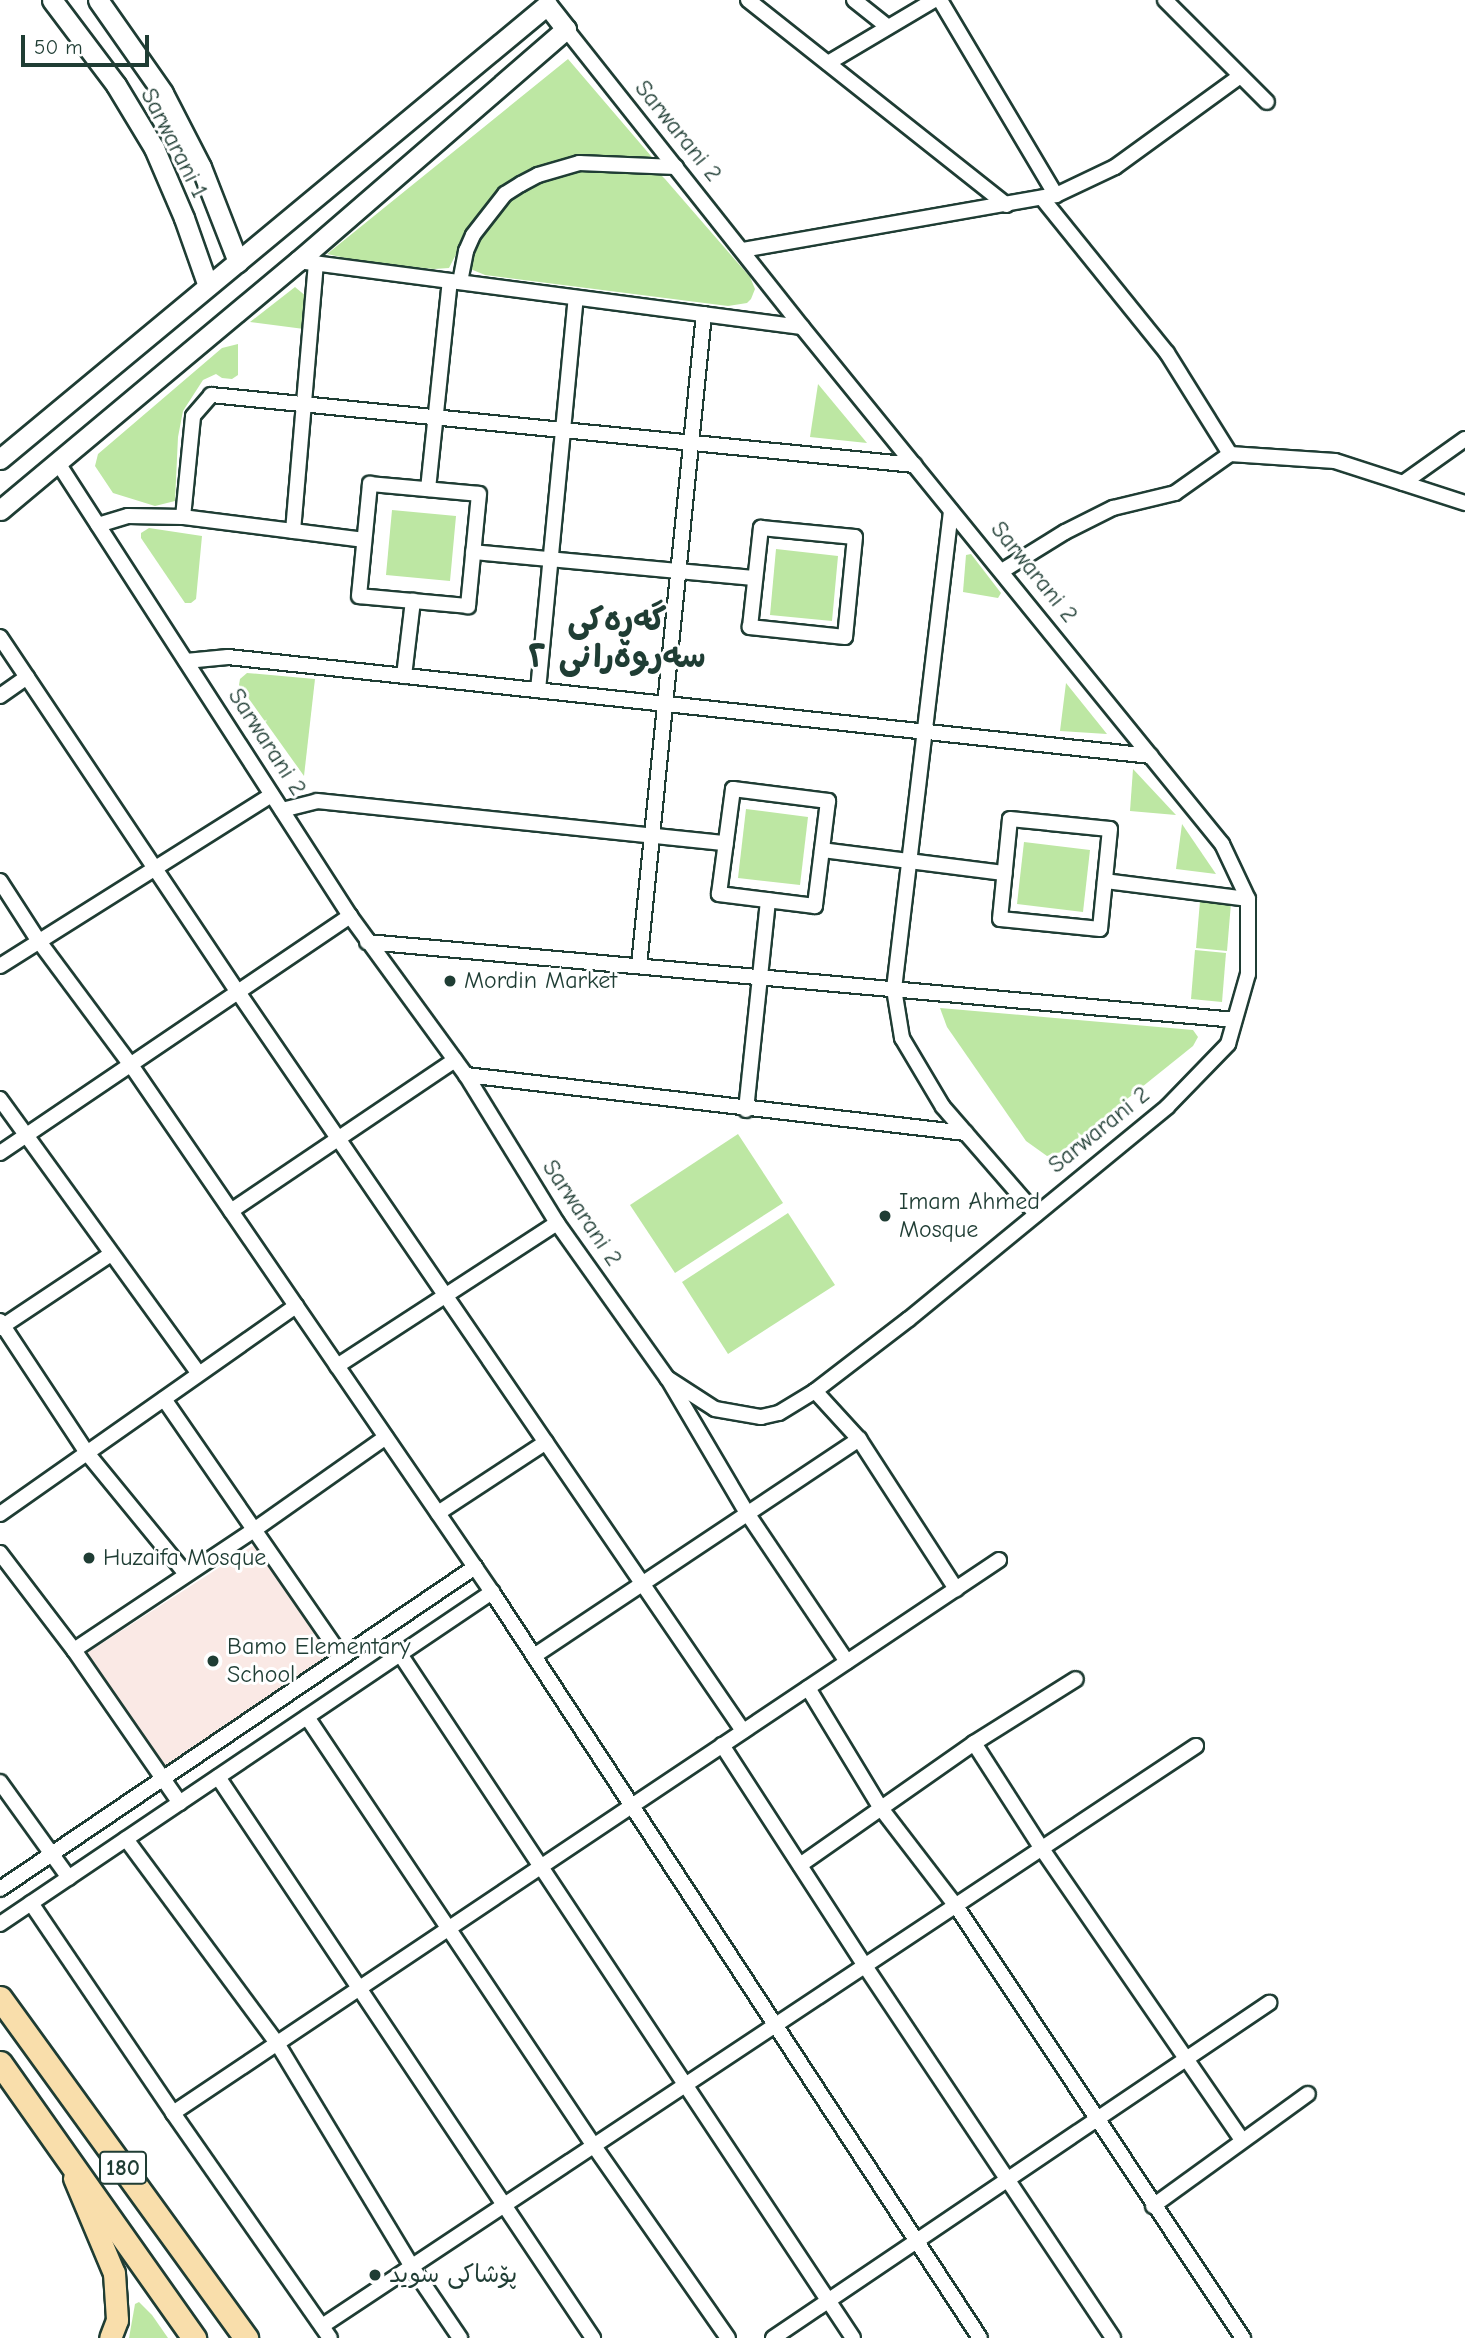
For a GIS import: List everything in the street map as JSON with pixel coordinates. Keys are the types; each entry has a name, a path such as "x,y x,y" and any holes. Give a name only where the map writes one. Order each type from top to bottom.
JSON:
{"highway":[{"name":"180","path":"0,1998 246,2338"},
{"name":"180","path":"0,2063 194,2338"}],"main road":[{"name":"Sarwarani 1","path":"52,0 116,85 154,148 184,218 208,286"},
{"path":"98,0 163,93 201,167 238,262"},
{"path":"0,459 550,3"},
{"name":"Sarwarani 2","path":"550,3 566,29"},
{"path":"0,510 307,262 566,29"},
{"path":"68,2163 114,2273 117,2320 110,2338"}],"street":[{"path":"748,0 1007,205"},
{"path":"853,0 888,27"},
{"path":"828,63 934,0"},
{"path":"940,0 1049,196 1167,353 1230,454"},
{"path":"1165,0 1267,102"},
{"name":"Sarwarani 2","path":"58,463 367,942 467,1075 557,1223 667,1378 715,1409 761,1418 779,1413 815,1391 1167,1107 1228,1044 1248,974 1248,899 1222,844 802,327 566,29"},
{"path":"743,250 1049,196 1115,167 1239,76"},
{"path":"428,489 455,281 473,235 505,194 538,175 579,163 676,167"},
{"path":"293,531 303,404 307,262 802,327"},
{"path":"538,690 576,298"},
{"path":"639,966 704,314"},
{"path":"183,517 193,416 211,395 915,465"},
{"path":"1403,483 1465,439"},
{"path":"1002,571 1065,532 1113,508 1175,493 1230,454 1335,461 1465,503"},
{"path":"370,484 479,494 468,606 359,596 365,540 370,484"},
{"path":"951,510 894,989 902,1038 943,1107 1035,1214"},
{"path":"98,525 128,516 183,517 365,540"},
{"path":"761,528 855,537 845,636 750,627 755,578 761,528"},
{"path":"473,552 755,578"},
{"path":"404,676 413,601"},
{"path":"0,637 238,992 743,1731"},
{"path":"186,661 228,657 1151,756"},
{"path":"0,696 27,677"},
{"path":"733,789 828,801 822,850 815,906 719,894 733,789"},
{"path":"0,966 272,795"},
{"path":"282,810 317,801 726,843"},
{"path":"1010,819 1110,829 1100,929 1000,919 1005,873 1010,819"},
{"path":"822,850 1005,873"},
{"path":"0,881 38,940 131,1065 492,1592 980,2338"},
{"path":"1105,881 1248,899"},
{"path":"746,1110 768,900"},
{"path":"0,1153 350,916"},
{"path":"367,942 1235,1020"},
{"path":"231,1211 455,1060"},
{"path":"467,1075 746,1110 966,1133"},
{"path":"0,1099 199,1374"},
{"path":"337,1366 444,1293 557,1223"},
{"path":"111,1254 1,1325 87,1453 186,1574"},
{"path":"0,1514 296,1306"},
{"path":"667,1378 747,1513 847,1662"},
{"path":"815,1391 859,1439 956,1589"},
{"path":"164,1399 341,1656"},
{"path":"75,1650 254,1530 386,1437"},
{"path":"534,1656 859,1439"},
{"path":"438,1513 546,1442"},
{"path":"0,1553 75,1650 180,1802"},
{"path":"173,2113 999,1560"},
{"path":"0,1889 475,1567"},
{"path":"0,1924 492,1592"},
{"path":"400,1654 853,2338"},
{"path":"800,1865 880,1807 1076,1679"},
{"path":"808,1688 880,1807 956,1906 1237,2336"},
{"path":"307,1717 594,2146 728,2338"},
{"path":"974,1744 1042,1849 1241,2140"},
{"path":"722,1745 864,1966 1113,2338"},
{"path":"31,1903 326,2332 412,2267 1196,1746"},
{"path":"218,1777 593,2338"},
{"path":"0,1782 69,1878"},
{"path":"126,1839 277,2043 412,2267 460,2338"},
{"path":"773,2338 1269,2003"},
{"path":"1153,2206 1308,2094"}],"shaded area":[{"name":"Bamo Elementary School","path":"257,1543 339,1669 169,1779 87,1653"}],"green space":[{"path":"568,59 657,163 582,158 558,161 525,172 493,195 472,223 449,268 364,262 327,254"},
{"path":"607,168 657,171 750,277 755,289 751,299 747,303 728,306 485,275 468,268 476,240 510,201 536,185 570,173"},
{"path":"295,287 307,297 304,329 250,322"},
{"path":"238,344 238,375 232,379 216,374 203,380 183,411 178,437 175,501 155,506 113,493 95,466 98,454 222,348"},
{"path":"818,384 867,443 810,437"},
{"path":"392,510 456,516 450,581 386,575"},
{"path":"149,528 202,536 196,599 191,603 185,603 141,538 141,533"},
{"path":"776,549 838,556 832,621 770,615"},
{"path":"971,554 1001,593 998,598 963,592 966,555"},
{"path":"247,673 315,679 304,776 239,685 240,679"},
{"path":"1066,683 1107,734 1060,731"},
{"path":"1133,769 1176,815 1130,811"},
{"path":"746,809 808,817 800,885 738,878"},
{"path":"1182,824 1216,874 1176,869"},
{"path":"1024,842 1090,850 1083,912 1017,904"},
{"path":"1200,901 1231,903 1227,951 1196,948"},
{"path":"1195,950 1226,953 1222,1002 1191,999"},
{"path":"940,1008 1193,1030 1198,1037 1193,1046 1061,1152 1047,1156 1026,1141 947,1027"},
{"path":"738,1134 783,1203 675,1273 630,1205"},
{"path":"788,1213 835,1285 728,1354 682,1282"},
{"path":"139,2302 168,2338 129,2338 135,2304"}],"place":[{"name":"Mordin Market","path":"450,981"},
{"name":"Imam Ahmed Mosque","path":"885,1216"},
{"name":"Huzaifa Mosque","path":"89,1558"},
{"name":"Bamo Elementary School","path":"213,1661"},
{"name":"پۆشاکی سوید","path":"375,2275"}],"district":[{"name":"گەڕەکی سەروەرانی ٢","path":"617,640"}]}
